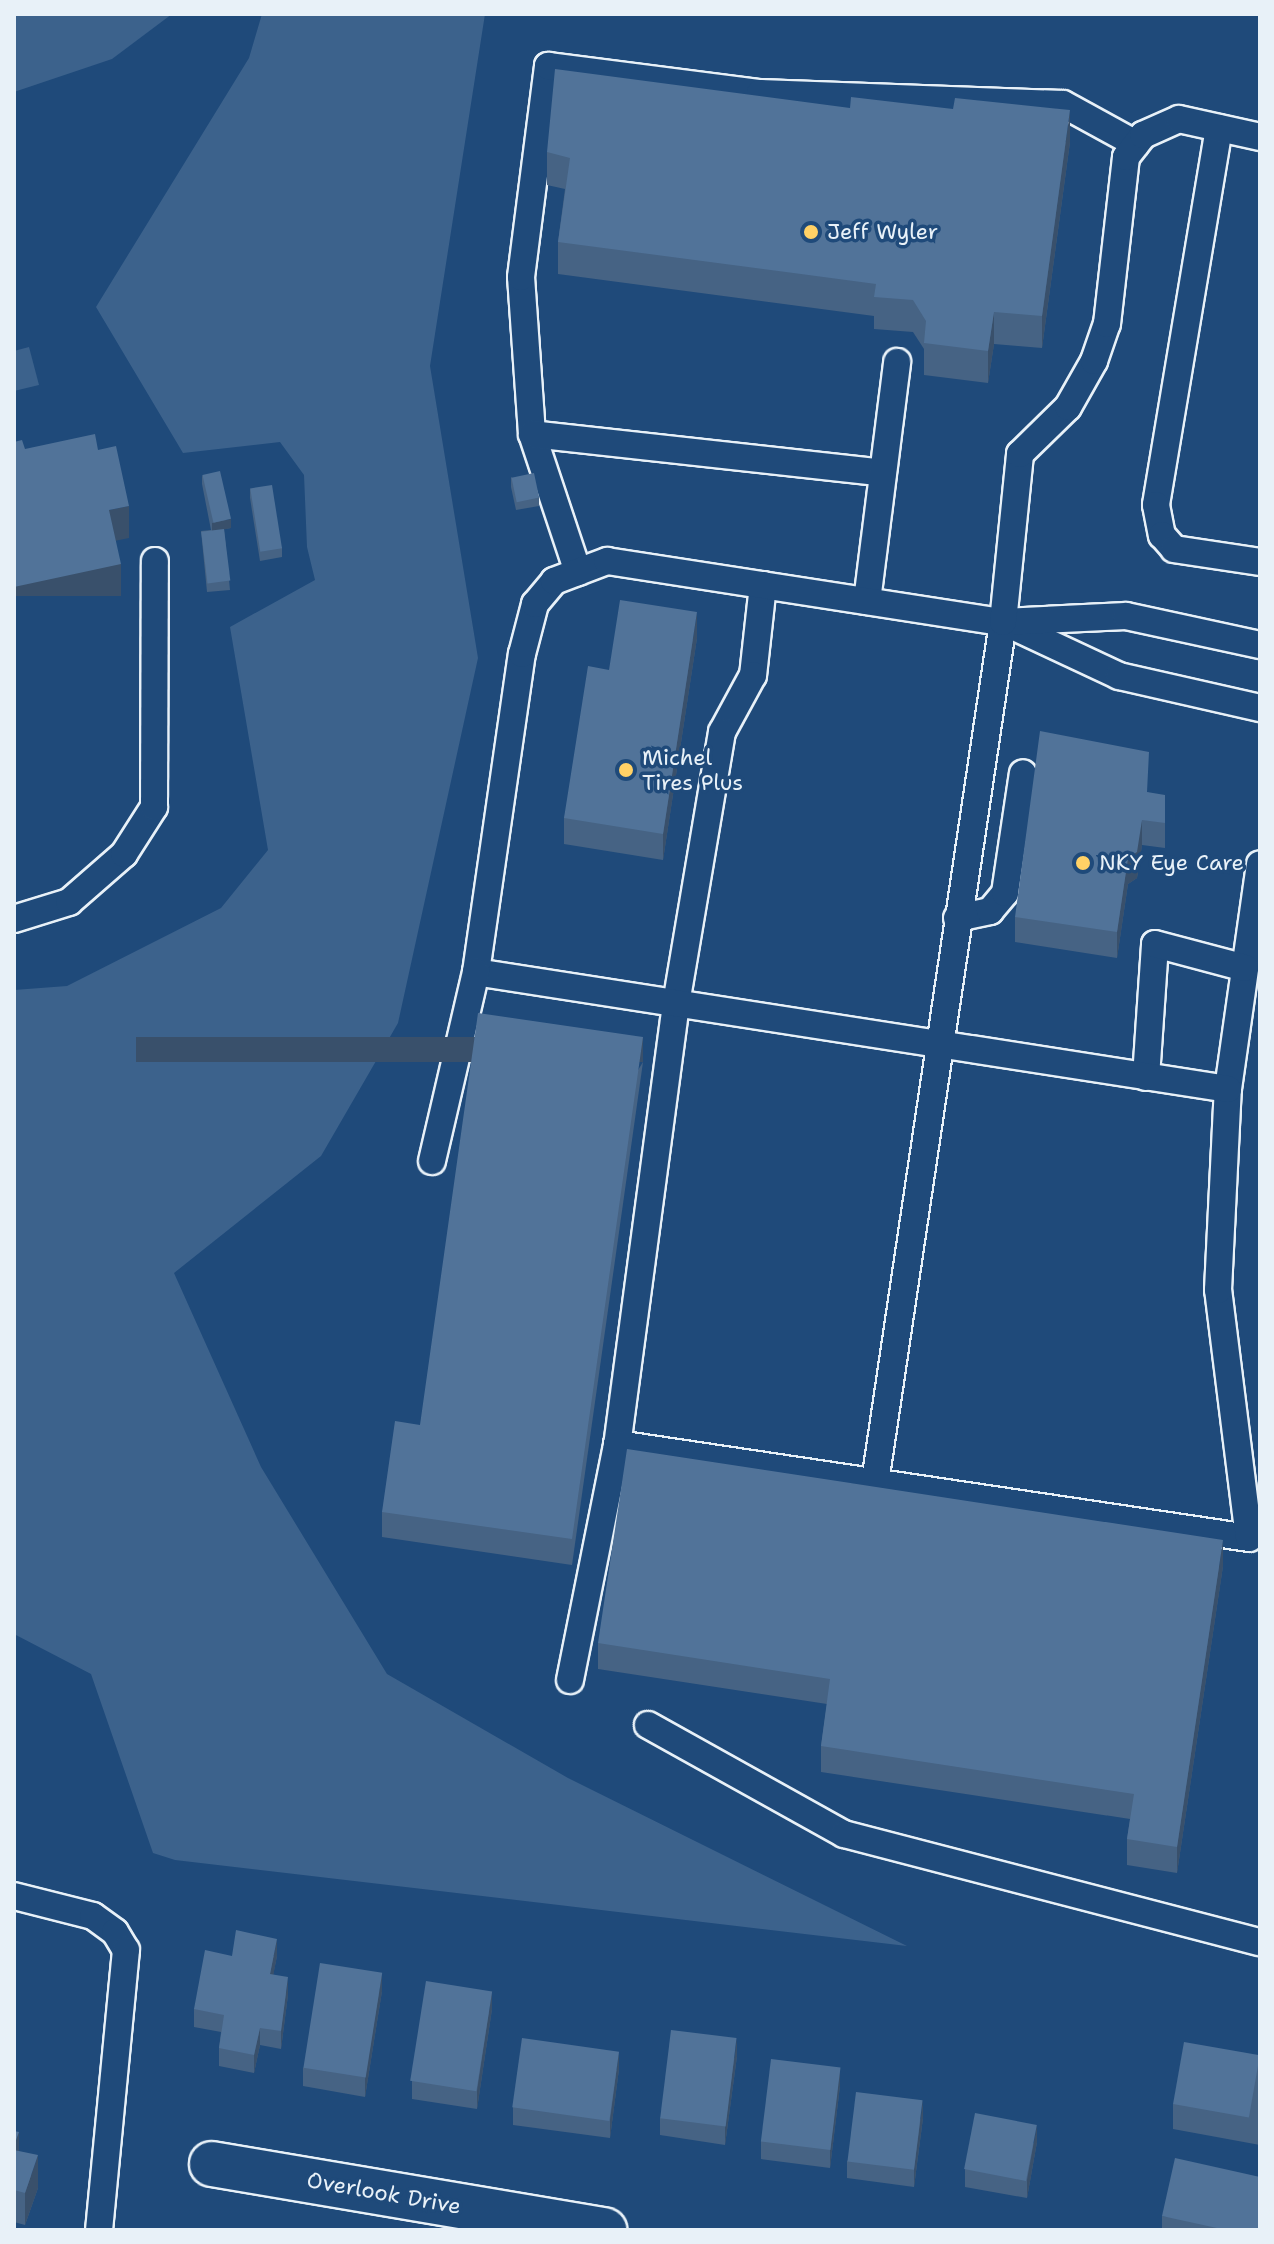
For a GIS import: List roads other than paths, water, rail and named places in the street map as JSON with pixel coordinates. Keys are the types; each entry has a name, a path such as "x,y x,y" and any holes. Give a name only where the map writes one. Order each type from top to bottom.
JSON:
{"street":[{"name":"Overlook Drive","path":"212,2164 604,2230"}],"lane":[{"path":"578,572 532,434 521,277 548,66 760,93 1063,104 1136,144"},
{"path":"875,1482 936,1047 1003,622 1020,454 1068,407 1094,361 1107,324 1126,157 1143,135 1179,119 1260,137"},
{"path":"1219,128 1156,505 1162,535 1174,549 1260,562"},
{"path":"867,601 897,362"},
{"path":"532,434 883,473"},
{"path":"14,919 69,902 124,854 154,807 155,561"},
{"path":"432,1161 476,972 522,654 535,604 554,581 607,561 1003,622 1126,616 1260,645"},
{"path":"570,1680 617,1444 676,1004 722,732 753,675 763,585"},
{"path":"1003,622 1119,676 1260,708"},
{"path":"957,918 990,911 1005,893 1023,773"},
{"path":"617,1444 1249,1538 1218,1290 1228,1089 1260,864"},
{"path":"1146,1077 1155,944 1245,968"},
{"path":"476,972 936,1047 1228,1089"},
{"path":"648,1725 844,1834 1259,1942"},
{"path":"14,1896 93,1916 115,1932 126,1950 99,2230"}],"place":[{"name":"Jeff Wyler","path":"811,232"},
{"name":"Michel Tires Plus","path":"626,770"},
{"name":"NKY Eye Care","path":"1083,863"}]}
